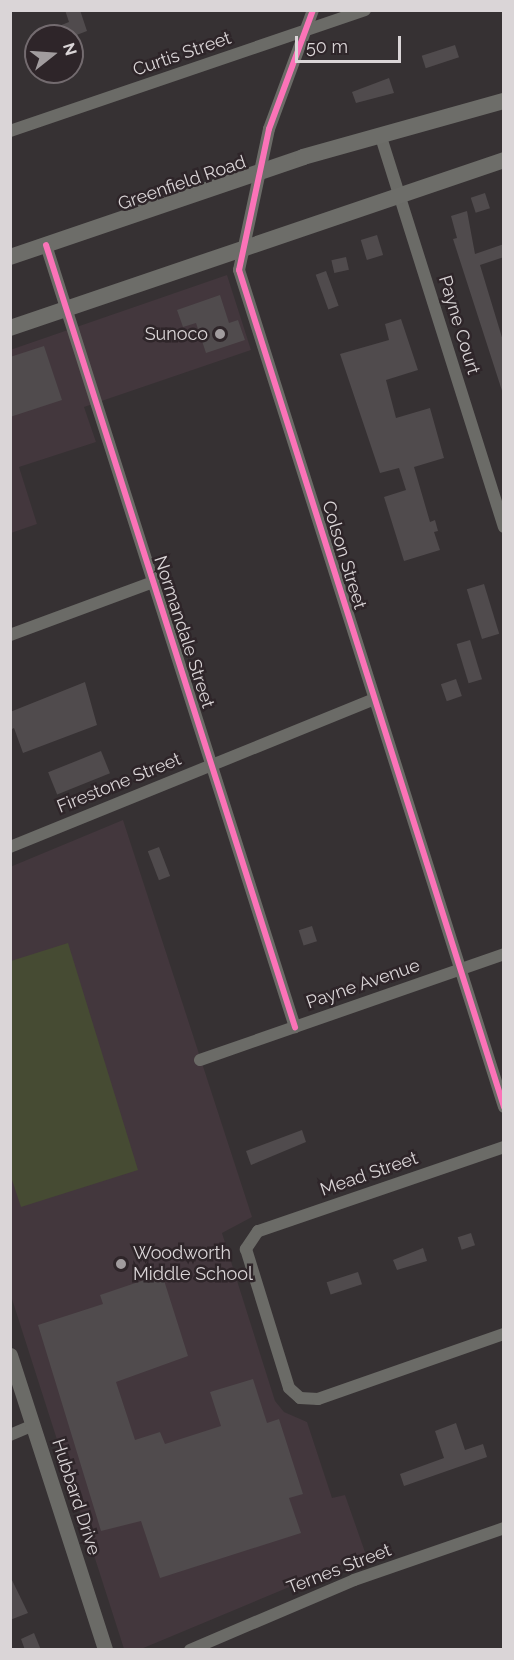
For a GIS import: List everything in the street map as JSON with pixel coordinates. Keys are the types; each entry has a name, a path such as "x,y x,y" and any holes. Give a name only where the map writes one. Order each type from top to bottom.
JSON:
{"main road":[{"name":"Greenfield Road","path":"10,257 259,172 380,134 504,101"},
{"path":"10,328 504,160"}],"street":[{"name":"Colson Street","path":"313,10 269,129 239,270 504,1107"},
{"name":"Curtis Street","path":"10,132 365,10"},
{"name":"Payne Court","path":"380,134 504,527"},
{"name":"Normandale Street","path":"46,245 295,1027"},
{"path":"10,634 153,582"},
{"name":"Firestone Street","path":"10,846 374,699"},
{"name":"Payne Avenue","path":"200,1060 504,954"},
{"name":"Mead Street","path":"504,1147 258,1232 249,1240 246,1254 289,1388 300,1398 318,1399 504,1334"},
{"name":"Hubbard Drive","path":"10,1355 105,1650"},
{"path":"10,1435 33,1425"},
{"name":"Ternes Street","path":"190,1650 354,1580 504,1528"}],"shaded area":[{"path":"227,275 251,350 84,407 96,442 19,467 37,524 11,533 10,350"},
{"name":"Woodworth Middle School","path":"123,820 252,1217 222,1233 275,1401 284,1412 307,1422 332,1498 345,1495 366,1555 141,1649 124,1649 11,1296 10,867"}],"green space":[{"path":"68,943 138,1170 21,1207 10,1174 11,961"}],"building":[{"path":"65,10 80,10 87,31 84,32 84,24 64,24 69,22"},
{"path":"455,45 459,57 426,68 422,56"},
{"path":"389,78 394,93 356,103 352,92"},
{"path":"485,193 490,208 476,213 471,198"},
{"path":"467,211 475,254 504,244 504,257 480,265 504,344 504,397 453,239 457,238 451,216"},
{"path":"377,235 383,255 367,260 361,240"},
{"path":"346,257 349,270 334,273 331,260"},
{"path":"326,271 339,306 328,310 316,275"},
{"path":"220,295 229,323 238,320 245,340 206,353 196,323 183,327 177,310"},
{"path":"401,319 418,370 386,380 396,418 430,408 444,458 414,467 430,522 435,520 438,531 434,532 440,550 404,561 384,497 406,490 399,468 380,473 340,354 389,340 385,324"},
{"path":"44,346 62,400 10,417 10,357"},
{"path":"484,584 499,634 482,639 467,589"},
{"path":"470,640 482,679 469,683 457,644"},
{"path":"456,679 462,696 447,701 441,684"},
{"path":"85,682 97,725 23,753 14,728 10,730 10,712"},
{"path":"101,751 110,773 57,795 48,772"},
{"path":"159,847 170,876 159,880 148,851"},
{"path":"312,926 317,941 304,946 299,930"},
{"path":"302,1130 306,1142 251,1165 246,1151"},
{"path":"471,1233 475,1245 462,1250 458,1237"},
{"path":"423,1248 427,1261 397,1270 393,1260"},
{"path":"358,1272 362,1284 331,1295 327,1282"},
{"path":"162,1274 188,1356 116,1382 135,1440 160,1432 165,1444 221,1426 210,1392 253,1379 267,1423 279,1419 303,1494 289,1498 301,1533 160,1578 141,1521 101,1531 38,1325 103,1304 100,1295"},
{"path":"456,1423 465,1450 483,1444 487,1457 404,1486 400,1474 444,1458 435,1431"},
{"path":"10,1576 28,1613 10,1620"},
{"path":"34,1633 41,1650 25,1650 21,1639"}],"cycle path":[{"path":"313,10 269,129 239,270 504,1107"},
{"path":"46,245 295,1027"}],"place":[{"name":"Sunoco","path":"220,334"},
{"name":"Woodworth Middle School","path":"121,1264"}]}
